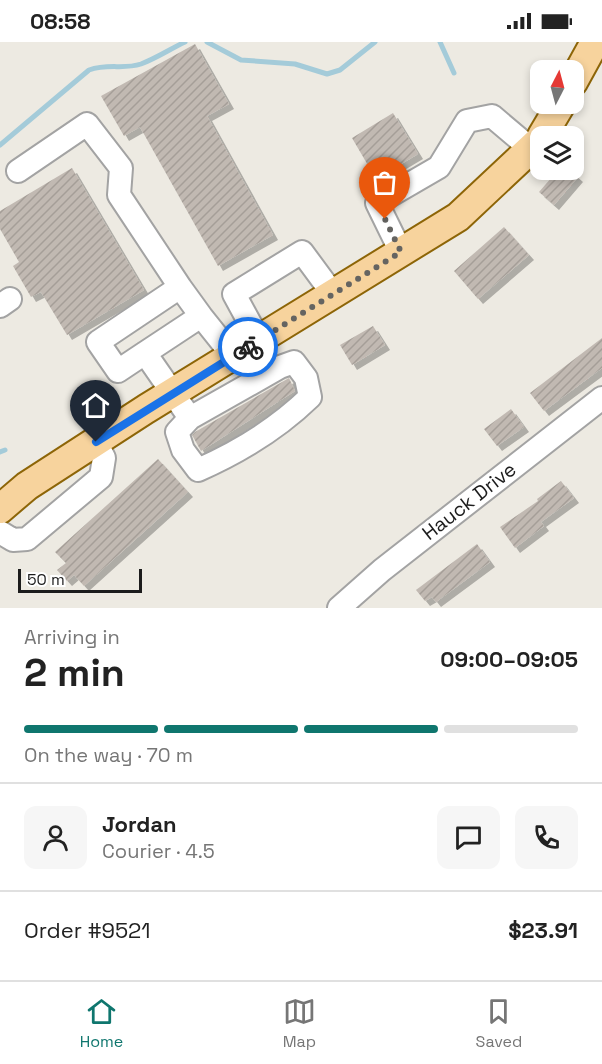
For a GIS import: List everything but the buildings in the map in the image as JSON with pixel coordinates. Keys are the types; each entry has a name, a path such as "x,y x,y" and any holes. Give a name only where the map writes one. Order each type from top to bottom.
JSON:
{"main road":[{"path":"0,509 27,486 96,442 458,217 530,150"}],"street":[{"path":"401,252 377,203 439,167 467,121 492,116 530,137"},
{"path":"18,171 87,124 121,168 119,195 180,287 233,356"},
{"path":"259,340 234,294 302,252 333,294"},
{"path":"180,287 98,342 118,371 201,316"},
{"path":"145,353 189,418"},
{"path":"294,362 306,378 310,397 290,416 226,458 198,470 183,450 177,432 189,418 287,364 294,362"},
{"name":"Hauck Drive","path":"339,608 382,570 602,398"},
{"path":"0,532 13,540 27,539 101,477 104,458 96,442"}],"waterway":[{"path":"0,145 89,70 141,64 185,42"},
{"path":"207,42 241,60 295,64 327,74 340,70 375,42"},
{"path":"440,42 454,73"},
{"path":"0,452 5,450"}],"way so far":[{"path":"248,347 401,252 385,219"}],"route":[{"path":"96,442 248,347"}]}
